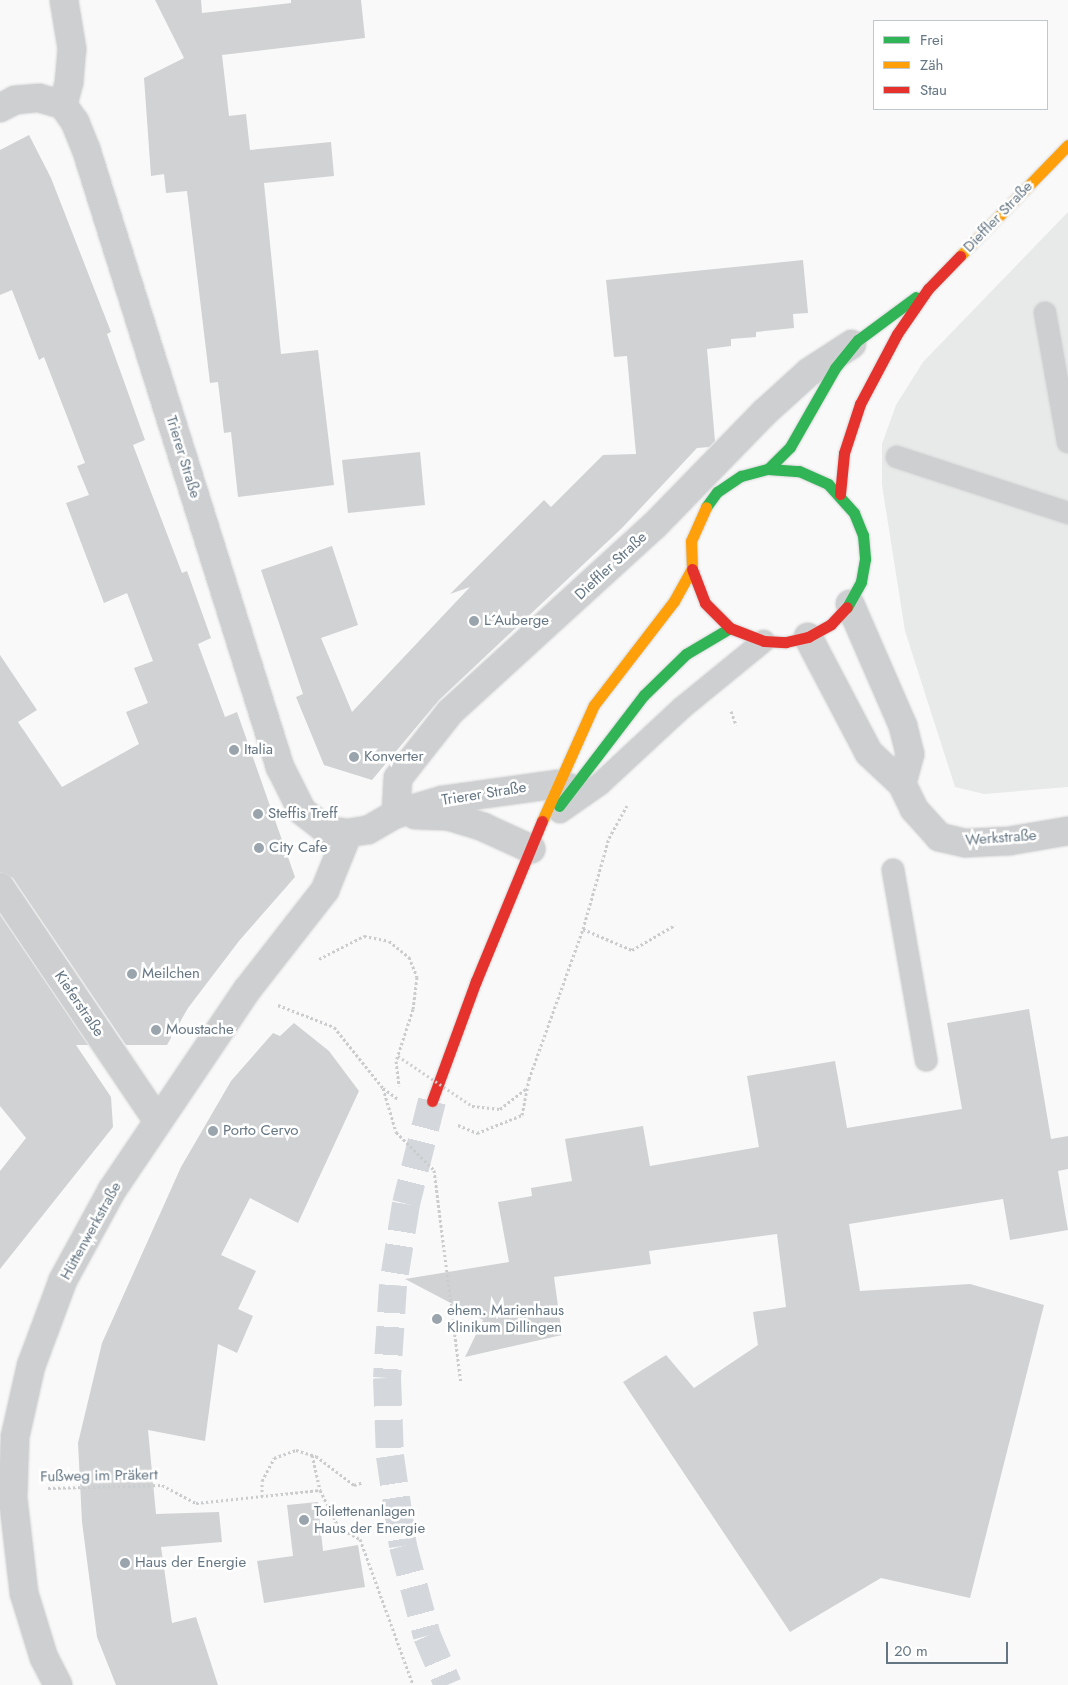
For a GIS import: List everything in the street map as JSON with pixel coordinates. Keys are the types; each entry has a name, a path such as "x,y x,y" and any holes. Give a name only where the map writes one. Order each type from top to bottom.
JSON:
{"main road":[{"name":"Dieffler Straße","path":"840,494 844,453 860,404 897,334 928,289 1068,145"},
{"name":"Dieffler Straße","path":"768,469 790,447 835,368 858,340 887,315 928,289"},
{"path":"768,469 799,471 828,484 840,494 854,513 863,535 865,559 861,582 850,604 832,624 808,637 786,642 764,641 730,628 705,603 692,569 691,541 700,515 717,492 741,476 768,469"},
{"path":"531,849 565,786 594,705 674,602 692,569"},
{"path":"432,1101 476,981 531,849 565,786 605,742 644,694 686,654 730,628"}],"street":[{"path":"0,108 15,100 39,98 63,105 69,82 72,49 64,0"},
{"name":"Trierer Straße","path":"63,105 76,122 86,149 280,766 302,811 326,830 348,833 368,830 396,814 442,800 565,786"},
{"name":"Dieffler Straße","path":"396,814 398,778 450,712 654,526 764,412 809,372 858,340"},
{"path":"850,604 903,726 910,754 902,784"},
{"name":"Werkstraße","path":"808,637 870,753 902,784 914,809 940,837 966,843 1009,841 1068,831"},
{"name":"Trierer Straße","path":"396,814 448,816 483,827 531,849"},
{"name":"Hüttenwerkstraße","path":"58,1685 44,1658 24,1592 8,1500 14,1437 30,1366 63,1280 112,1190 246,990 325,890 348,833"},
{"name":"Kieferstraße","path":"0,888 158,1122"}],"lane":[{"path":"1045,313 1068,442"},
{"path":"897,457 1068,513"},
{"path":"548,819 600,784 690,701 764,641"},
{"path":"893,870 926,1060"}],"path":[{"path":"582,928 632,950 675,925"},
{"path":"276,1004 334,1026 383,1088 406,1105"},
{"path":"398,1056 472,1106 500,1109 527,1088"},
{"path":"383,1088 396,1132 434,1170 461,1383"},
{"path":"262,1497 262,1481 274,1458 296,1450 312,1454 354,1486 364,1482"},
{"path":"312,1454 320,1490 339,1528 360,1539 413,1685"},
{"name":"Fußweg im Präkert","path":"8,1500 162,1484 196,1503 320,1490"}],"shaded area":[{"path":"1068,212 1068,787 984,794 955,787 905,631 882,485 882,444 896,405 923,362"}],"building":[{"path":"155,0 201,0 202,13 291,3 291,0 361,0 365,38 222,55 229,116 246,114 250,150 331,142 334,176 264,183 281,354 318,350 334,485 238,497 231,432 224,433 218,382 210,383 187,191 166,193 164,174 151,176 144,78 184,58"},
{"path":"29,135 51,178 111,332 107,334 145,440 133,445 182,573 187,571 211,638 198,644 225,717 237,712 295,877 239,941 188,1008 167,1045 126,1045 13,878 0,872 0,655 37,710 18,722 62,787 139,744 126,712 148,703 134,668 153,661 127,593 104,603 66,503 89,495 77,466 85,463 44,357 39,360 12,290 0,295 0,150"},
{"path":"803,260 808,313 793,314 794,328 756,332 756,337 731,339 731,346 707,349 715,441 709,447 697,448 622,528 439,700 372,780 324,765 296,697 303,694 261,570 332,546 358,625 321,638 352,712 470,587 450,594 544,500 551,507 603,455 636,454 627,356 614,357 606,280"},
{"path":"420,452 425,505 348,513 342,460"},
{"path":"0,915 88,1045 76,1045 111,1097 113,1127 0,1269 0,1171 26,1138 0,1106"},
{"name":"ehem. Marienhaus Klinikum Dillingen","path":"1029,1009 1051,1139 1068,1136 1068,1169 1058,1171 1068,1230 1010,1240 1003,1199 849,1224 860,1291 970,1284 1044,1305 970,1598 881,1578 790,1632 623,1382 666,1355 694,1388 758,1345 753,1312 786,1307 777,1234 649,1251 651,1264 554,1277 562,1335 465,1357 483,1320 405,1279 509,1262 498,1202 532,1196 531,1188 572,1181 565,1139 643,1126 650,1166 759,1147 747,1076 835,1061 847,1128 962,1109 947,1023"},
{"path":"294,1023 329,1051 359,1091 298,1223 250,1198 221,1255 256,1271 238,1309 253,1316 237,1353 218,1344 205,1441 148,1430 156,1514 219,1512 222,1542 161,1547 172,1623 196,1617 218,1685 116,1685 97,1637 82,1522 78,1443 102,1343 181,1167 231,1081 273,1033 280,1036"},
{"path":"318,1502 323,1551 358,1545 365,1587 264,1603 257,1561 293,1556 287,1505"}],"tunnel":[{"path":"432,1101 406,1204 393,1285 387,1378 390,1456 403,1546 427,1636 448,1685"}],"traffic: fast":[{"path":"768,469 790,447 835,368 858,340 916,297"},
{"path":"706,507 717,492 741,476 768,469 799,471 828,484 854,513 863,535 865,559 861,582 847,607"},
{"path":"559,806 644,695 686,654 730,628"}],"traffic: slow":[{"path":"960,256 1068,145"},
{"path":"542,821 594,705 674,601 692,569 691,541 706,507"}],"traffic: jam":[{"path":"840,494 844,453 860,404 897,334 928,289 960,256"},
{"path":"692,569 705,603 730,628 764,641 786,642 808,637 831,624 847,607"},
{"path":"432,1101 476,981 542,821"}],"place":[{"name":"L´Auberge","path":"474,621"},
{"name":"Italia","path":"234,750"},
{"name":"Konverter","path":"354,757"},
{"name":"Steffis Treff","path":"258,814"},
{"name":"City Cafe","path":"259,848"},
{"name":"Meilchen","path":"132,974"},
{"name":"Moustache","path":"156,1030"},
{"name":"Porto Cervo","path":"213,1131"},
{"name":"ehem. Marienhaus Klinikum Dillingen","path":"437,1319"},
{"name":"Toilettenanlagen Haus der Energie","path":"304,1520"},
{"name":"Haus der Energie","path":"125,1563"}]}
